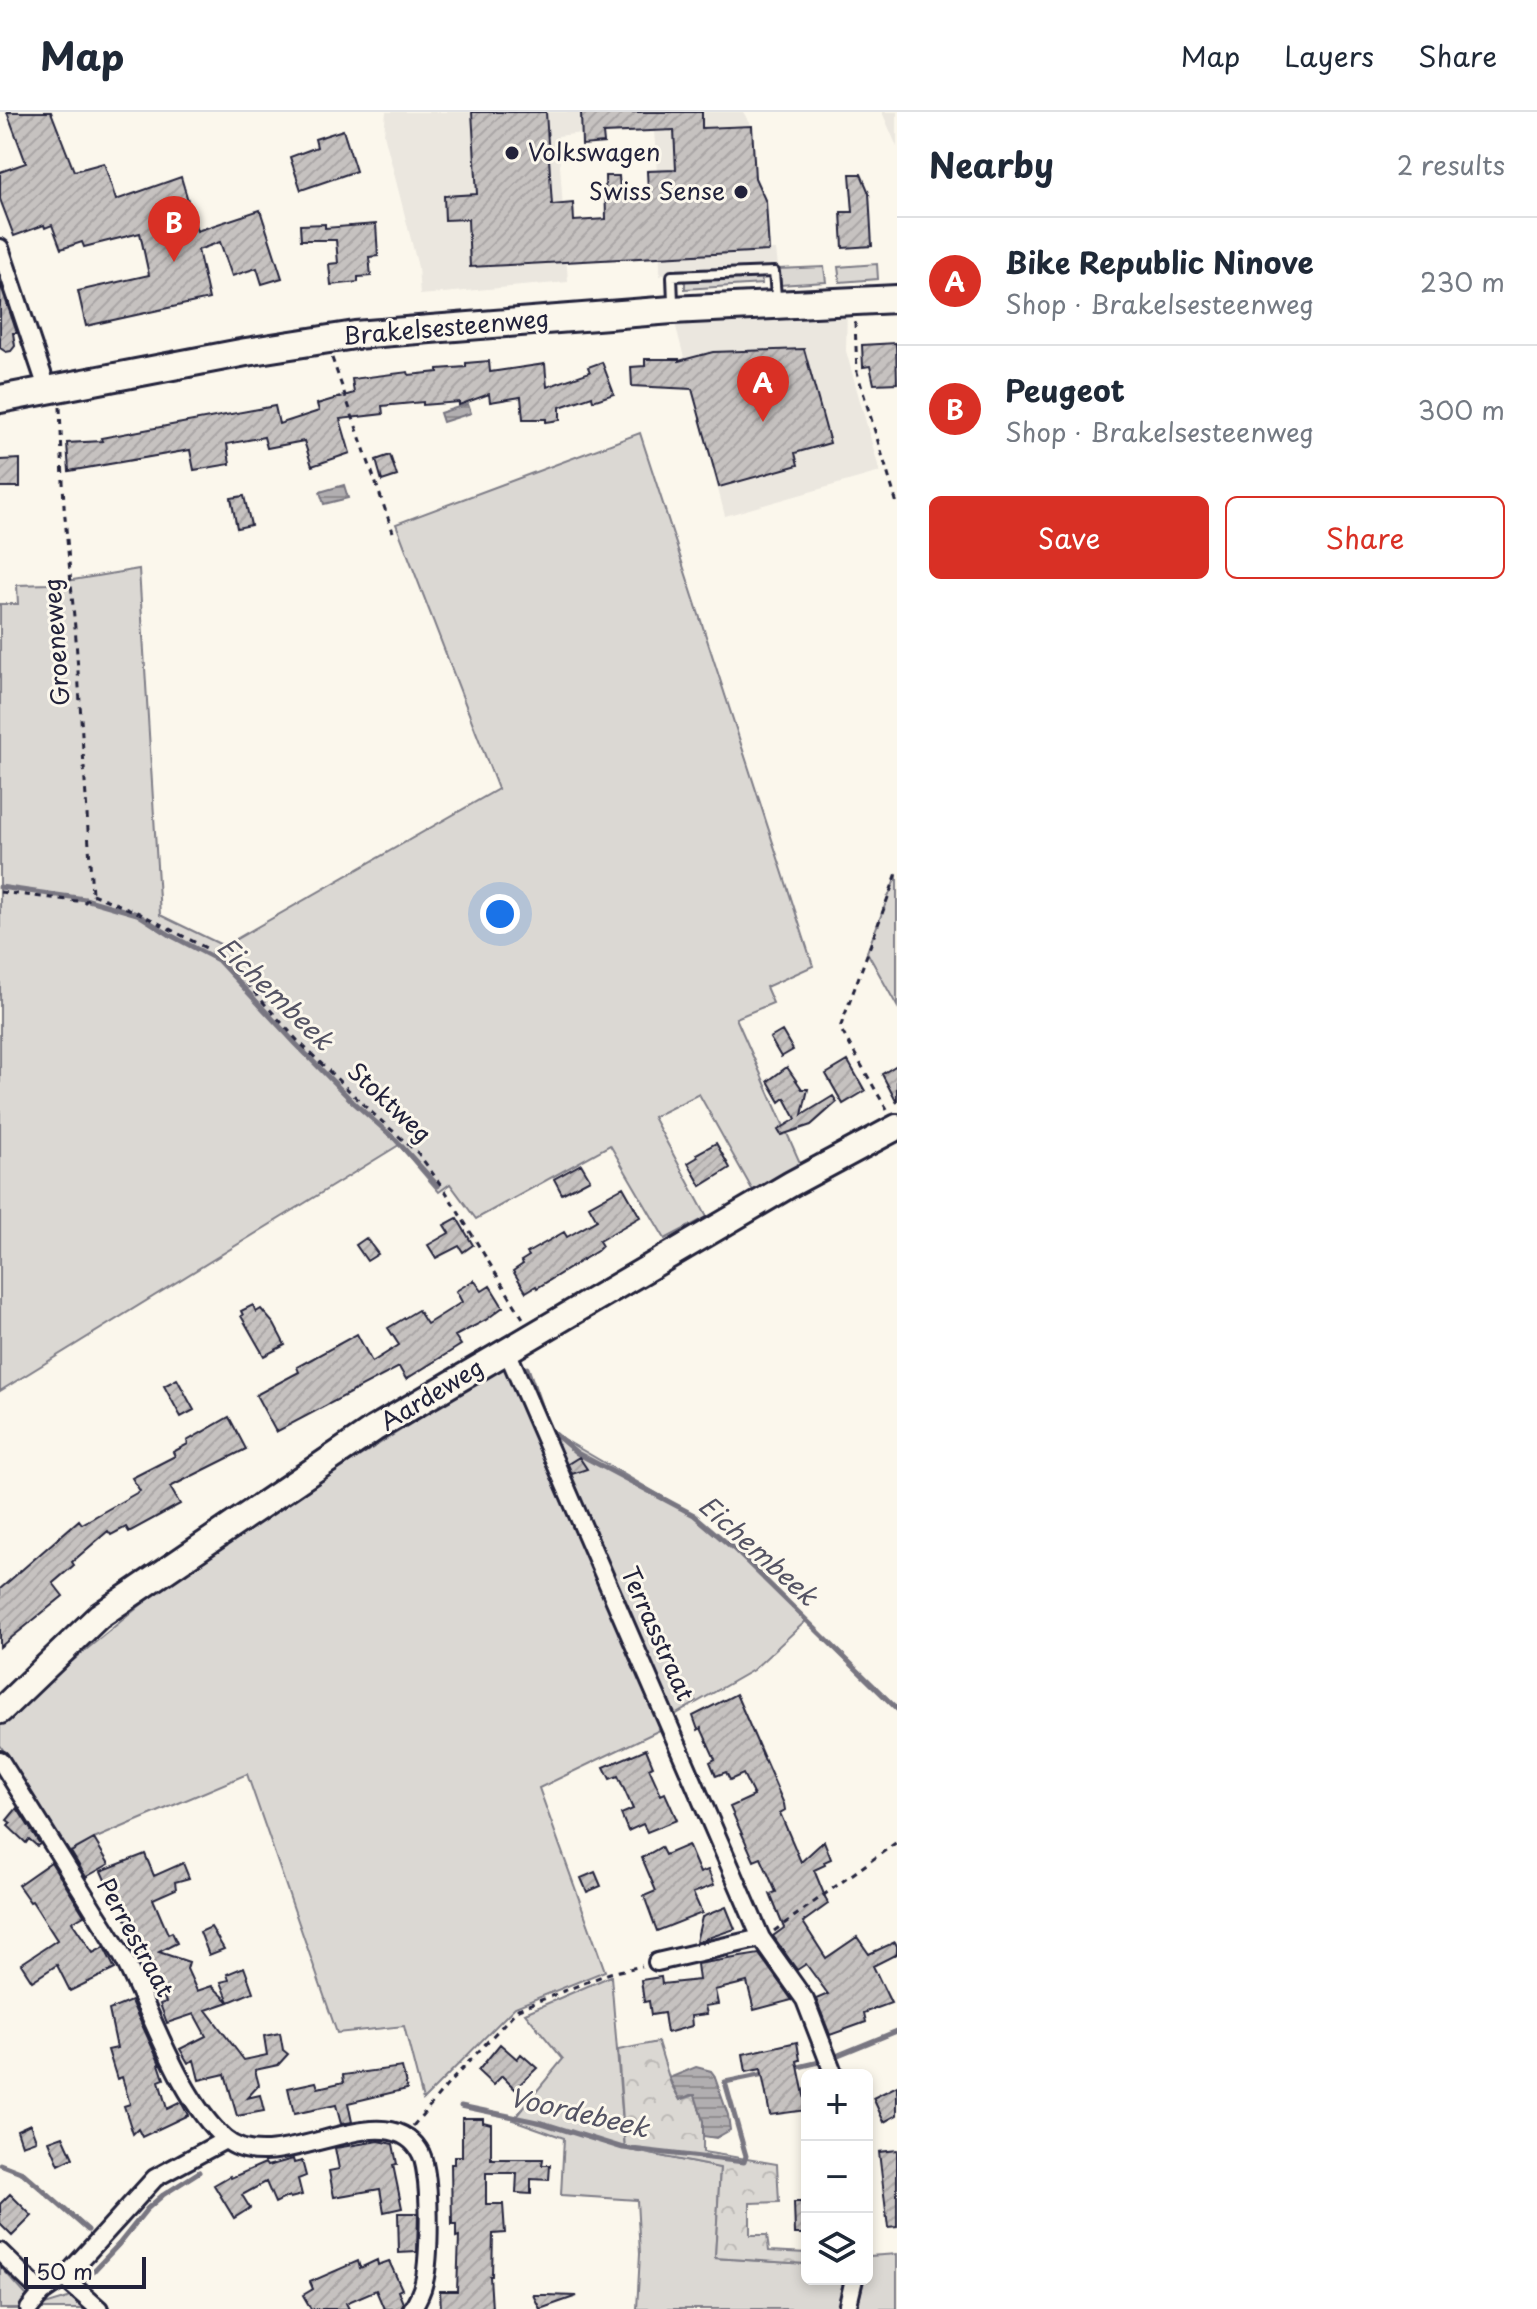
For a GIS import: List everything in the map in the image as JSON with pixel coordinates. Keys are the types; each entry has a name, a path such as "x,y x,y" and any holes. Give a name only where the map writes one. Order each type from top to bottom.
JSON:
{"main road":[{"name":"Brakelsesteenweg","path":"0,399 51,382 249,340 441,316 897,290"},
{"name":"Brakelsesteenweg","path":"0,387 51,382 326,339 458,325 897,299"}],"street":[{"path":"0,248 51,382"},
{"name":"Aardeweg","path":"0,1711 99,1616 374,1429 791,1184 897,1127"},
{"name":"Terrasstraat","path":"507,1351 761,1938 805,2000 832,2069"},
{"name":"Perrestraat","path":"0,1760 123,1959 189,2095 225,2140"},
{"path":"657,1962 761,1938"},
{"path":"29,2309 42,2293 64,2278 155,2178 225,2140 240,2148 261,2150 385,2128 405,2136 419,2148 426,2168 427,2266 424,2284 412,2309"},
{"path":"0,2252 42,2293"},
{"path":"64,2278 99,2309"},
{"path":"847,2309 853,2285"}],"path":[{"path":"854,300 857,372 897,504"},
{"path":"326,339 393,532"},
{"name":"Groeneweg","path":"51,382 92,894"},
{"path":"897,873 840,1028 897,1127"},
{"path":"0,892 85,902 92,894"},
{"name":"Stoktweg","path":"92,894 139,913 223,957 297,1040 418,1153 453,1203 533,1335"},
{"path":"761,1938 817,1902 897,1842"},
{"path":"405,2136 518,2009 610,1973 657,1962"}],"shaded area":[{"path":"386,112 743,112 752,126 755,178 766,202 769,250 776,250 778,266 663,274 660,277 654,131 582,133 558,136 568,282 420,295 418,267 384,134"},
{"path":"882,112 897,112 897,147"},
{"path":"847,308 846,351 880,472 725,516 674,319"},
{"path":"468,404 471,413 443,422 440,413"},
{"path":"344,485 348,498 324,504 320,492"},
{"path":"696,2067 711,2071 714,2075 728,2115 730,2130 716,2138 703,2136 703,2121 695,2095 680,2100 669,2078"}],"green space":[{"path":"877,264 878,279 840,282 838,267"},
{"path":"824,267 826,282 779,285 778,269"},
{"path":"761,274 762,284 685,289 685,279"},
{"path":"640,433 813,966 766,987 773,1003 736,1018 801,1165 753,1191 699,1094 653,1117 707,1217 665,1239 610,1145 476,1219 450,1184 439,1192 399,1145 0,1391 0,604 18,604 17,585 49,584 139,569 160,915 224,946 498,789 396,524"},
{"path":"897,874 897,1006 867,952"},
{"path":"501,1366 508,1369 664,1728 539,1788 605,1971 515,2007 423,2100 404,2026 337,2033 247,1774 68,1853 0,1745 0,1726 5,1716 153,1595 282,1506"},
{"path":"553,1433 694,1515 807,1620 753,1670 671,1717"},
{"path":"611,1976 625,2149 720,2168 715,2258 801,2264 801,2285 844,2285 838,2309 637,2309 640,2254 637,2200 561,2195 564,2138 513,2120 563,2059 525,2013"},
{"path":"658,2042 671,2084 680,2100 695,2095 703,2121 703,2152 777,2164 779,2202 750,2203 750,2235 767,2235 769,2251 801,2253 801,2264 715,2258 720,2168 625,2149 618,2050"},
{"path":"897,2254 897,2309 857,2309 863,2285 873,2285 873,2256"},
{"path":"0,2266 25,2294 42,2306 71,2297 82,2301 88,2309 0,2309"}],"building":[{"path":"7,112 51,112 74,171 104,163 116,200 181,177 197,231 260,210 282,278 262,284 257,268 232,276 220,242 198,250 209,299 86,326 78,291 149,275 140,233 84,247 82,242 61,249 52,225 14,236 0,199 0,172 26,163"},
{"path":"472,112 546,112 552,205 573,203 574,221 606,219 605,176 619,176 620,191 648,190 647,171 676,170 674,130 603,133 604,143 582,145 581,112 702,112 702,128 752,126 755,178 766,202 769,251 470,267 468,219 445,220 444,196 477,194"},
{"path":"343,130 356,171 301,190 290,157 317,147 315,139"},
{"path":"850,174 861,174 869,193 872,246 843,248 841,212 853,212"},
{"path":"325,224 325,228 376,224 378,256 369,257 371,276 358,277 358,282 331,285 329,264 338,263 336,240 301,240 300,225"},
{"path":"0,283 17,333 13,333 15,346 6,352 0,348"},
{"path":"896,343 897,383 874,384 870,366 863,367 862,345"},
{"path":"804,349 830,443 795,453 798,465 719,487 692,389 632,386 631,367 645,366 645,359 679,361 713,352"},
{"path":"489,361 490,372 545,364 547,387 590,372 588,367 602,362 614,394 593,401 592,396 560,407 560,420 546,422 546,419 523,419 521,397 490,402 489,394 459,405 459,402 423,405 423,402 382,406 383,414 340,419 350,453 312,466 304,441 267,448 264,437 227,444 230,464 194,470 190,450 69,471 67,443 102,441 101,438 275,406 279,424 319,411 317,404 354,393 352,379 408,372 409,375 438,372 438,369"},
{"path":"390,455 397,476 382,481 376,460"},
{"path":"20,459 20,487 0,487 0,460"},
{"path":"244,496 251,525 237,528 231,498"},
{"path":"782,1031 793,1050 781,1057 770,1038"},
{"path":"848,1061 865,1091 843,1104 826,1074"},
{"path":"897,1065 897,1103 882,1074"},
{"path":"787,1067 802,1089 808,1089 802,1115 833,1096 837,1102 811,1125 781,1135 778,1130 796,1119 785,1098 780,1102 768,1081"},
{"path":"716,1143 730,1168 701,1186 688,1163 698,1157 696,1154"},
{"path":"581,1164 590,1179 562,1194 554,1179"},
{"path":"623,1187 640,1217 599,1241 602,1246 597,1251 526,1292 513,1271 523,1264 521,1261 529,1256 527,1253 564,1232 567,1237 597,1220 589,1206"},
{"path":"457,1218 473,1245 463,1252 459,1246 436,1258 428,1245 449,1233 444,1225"},
{"path":"366,1238 378,1254 367,1261 356,1245"},
{"path":"474,1280 482,1291 490,1286 503,1307 455,1336 461,1345 406,1379 399,1367 276,1432 256,1395 299,1372 297,1367 357,1334 372,1362 399,1345 388,1328 418,1310 427,1324 462,1302 456,1291"},
{"path":"253,1305 256,1312 261,1309 274,1324 285,1345 264,1356 241,1316 241,1311"},
{"path":"177,1379 194,1410 181,1417 164,1386"},
{"path":"229,1417 246,1449 170,1487 180,1504 129,1532 126,1527 111,1535 108,1531 53,1583 63,1596 0,1647 0,1589 79,1520 82,1524 140,1491 132,1478 175,1456 173,1452 188,1444 187,1441"},
{"path":"579,1457 587,1469 572,1474 568,1464"},
{"path":"736,1694 784,1804 785,1810 780,1813 801,1862 824,1841 831,1859 814,1870 828,1904 803,1922 826,1958 857,1937 869,1954 895,1942 897,1946 897,1954 873,1966 891,2003 864,2013 866,2022 830,2035 816,1999 828,1994 806,1964 797,1970 773,1936 784,1928 770,1894 776,1892 761,1858 754,1861 730,1807 754,1796 743,1774 730,1780 726,1772 716,1776 710,1762 715,1759 693,1716"},
{"path":"646,1749 653,1766 649,1768 677,1820 647,1832 643,1824 628,1831 621,1814 633,1809 618,1776 610,1779 604,1767"},
{"path":"17,1808 40,1844 37,1846 29,1839 26,1843 8,1826 11,1823 7,1820"},
{"path":"94,1839 109,1864 86,1877 71,1852"},
{"path":"688,1845 700,1873 708,1870 714,1885 693,1893 702,1913 657,1931 644,1896 656,1891 642,1858 661,1847 665,1855"},
{"path":"145,1854 154,1876 183,1863 189,1878 175,1882 176,1889 153,1899 168,1934 172,1932 177,1943 159,1952 189,1962 187,1969 197,1991 212,1986 229,2002 206,2010 244,2060 267,2055 264,2036 280,2033 283,2050 288,2054 278,2065 255,2070 259,2085 247,2098 260,2095 264,2111 237,2116 225,2074 199,2080 194,2060 188,2063 180,2049 206,2036 194,2014 167,2023 160,2004 166,2002 123,1912 126,1910 115,1884 108,1887 101,1871"},
{"path":"51,1862 84,1915 72,1922 93,1953 104,1947 115,1969 70,1991 57,1965 32,1981 21,1964 57,1940 18,1885"},
{"path":"595,1872 601,1886 587,1892 581,1878"},
{"path":"726,1907 735,1929 696,1942 702,1917"},
{"path":"211,1927 224,1949 209,1955 200,1932"},
{"path":"759,1954 792,2000 754,2010 747,1982 715,1990 718,2004 705,2006 707,2014 691,2016 692,2026 667,2033 664,2013 651,2015 649,2001 644,2002 641,1980 661,1977 662,1984 699,1980 697,1964"},
{"path":"244,1967 253,1992 229,2002 221,1982 229,1980 227,1974"},
{"path":"131,2001 160,2064 164,2079 159,2081 167,2109 181,2102 188,2115 142,2137 138,2129 133,2134 124,2106 130,2104 122,2077 117,2079 108,2050 117,2048 109,2010"},
{"path":"797,2042 801,2111 770,2115 761,2069 746,2072 743,2054"},
{"path":"500,2044 517,2059 521,2054 537,2068 515,2089 502,2076 493,2085 478,2071"},
{"path":"402,2067 407,2089 348,2103 352,2122 341,2124 336,2105 294,2114 288,2088 316,2082 318,2088 344,2082 343,2075"},
{"path":"897,2086 897,2115 884,2122 873,2098"},
{"path":"462,2118 483,2118 483,2122 491,2124 491,2159 543,2159 542,2165 550,2165 549,2180 531,2179 531,2194 516,2193 517,2173 486,2173 486,2204 503,2204 505,2233 493,2234 490,2276 492,2309 441,2309 440,2291 457,2291 459,2236 456,2237 456,2225 452,2225 451,2164 454,2164 454,2156 462,2156"},
{"path":"30,2124 36,2140 22,2145 17,2130"},
{"path":"63,2136 73,2158 59,2165 49,2141"},
{"path":"379,2141 393,2144 397,2164 393,2165 402,2208 384,2212 380,2189 334,2197 329,2171 339,2169 335,2148"},
{"path":"897,2150 897,2227 888,2228 879,2152"},
{"path":"293,2159 294,2163 302,2161 306,2176 298,2179 302,2195 289,2196 275,2203 266,2182 242,2195 250,2208 234,2218 214,2185 265,2163 267,2166"},
{"path":"10,2194 32,2216 12,2236 0,2224 0,2204"},
{"path":"794,2202 801,2202 801,2234 795,2234"},
{"path":"398,2213 418,2213 417,2252 399,2253"},
{"path":"377,2260 378,2265 389,2261 402,2289 398,2291 403,2303 401,2309 384,2309 376,2290 346,2303 349,2309 311,2309 303,2295 313,2289 310,2282 358,2261 360,2268"},
{"path":"533,2295 546,2295 577,2296 540,2309"}],"waterway":[{"name":"Eichembeek","path":"0,887 85,899 137,914 218,960 296,1044 396,1140 438,1186"},
{"name":"Eichembeek","path":"527,1368 548,1428 577,1453 694,1515 734,1549 897,1709"},
{"name":"Voordebeek","path":"836,2056 897,2031"},
{"name":"Voordebeek","path":"794,2068 824,2061"},
{"name":"Voordebeek","path":"461,2106 542,2123 623,2148 744,2162 746,2156 725,2082 769,2073"},
{"path":"0,2164 23,2173 88,2230"},
{"name":"Voordebeek","path":"86,2279 147,2209 199,2172"}],"place":[{"name":"Volkswagen","path":"512,153"},
{"name":"Swiss Sense","path":"741,192"},
{"name":"Peugeot","path":"174,262"},
{"name":"Bike Republic Ninove","path":"763,422"}]}
